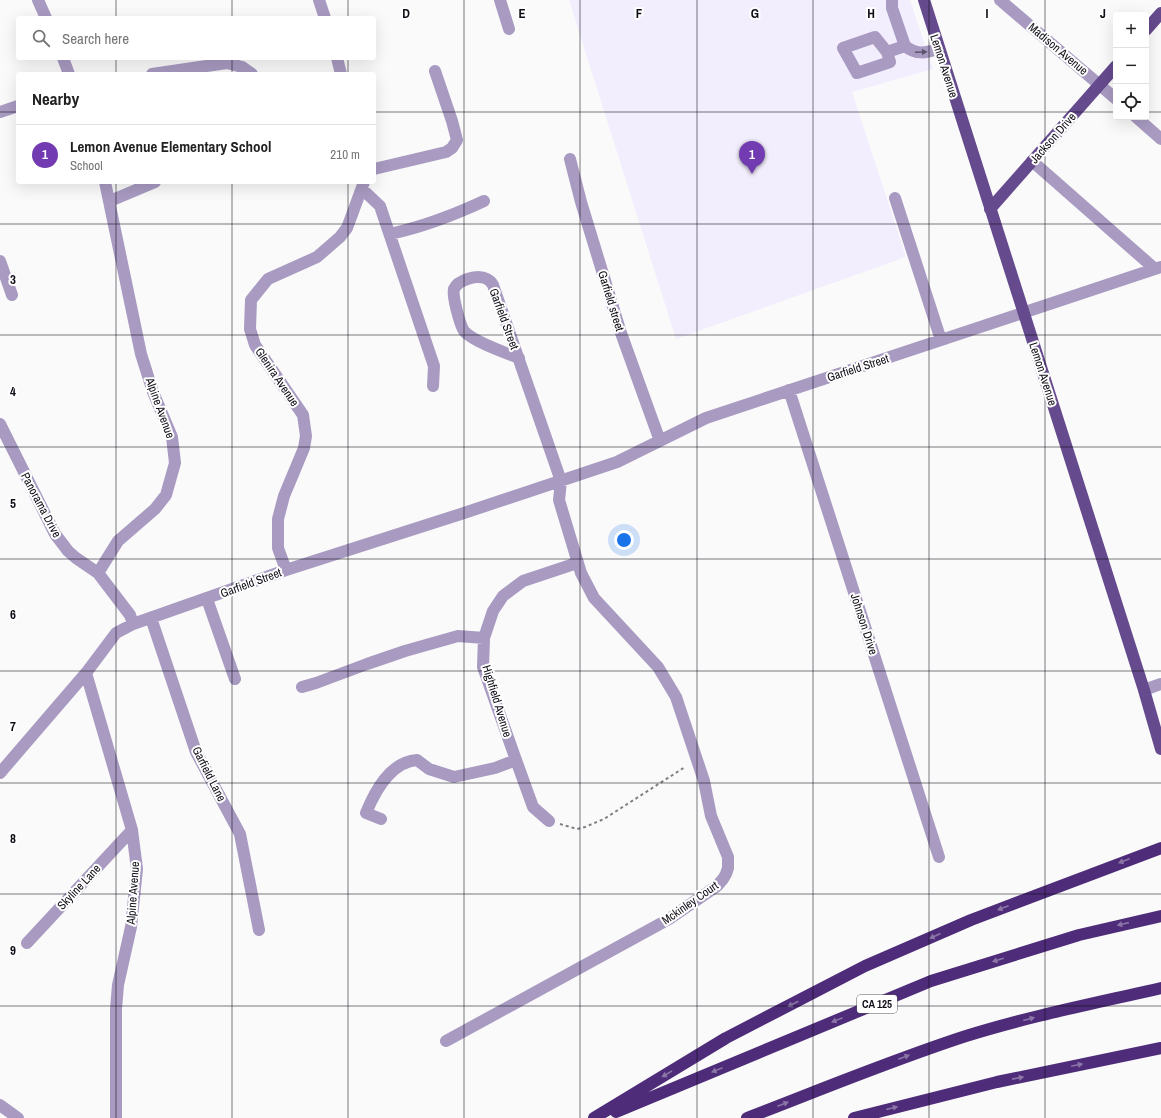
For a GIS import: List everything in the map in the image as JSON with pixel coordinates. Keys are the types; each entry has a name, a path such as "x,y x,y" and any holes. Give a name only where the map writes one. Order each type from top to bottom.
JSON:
{"highway":[{"path":"594,1118 726,1038 865,966 971,920 1161,848"},
{"name":"CA 125","path":"601,1118 931,981 1079,935 1161,916"},
{"path":"747,1118 910,1055 968,1036 1033,1018 1161,988"},
{"path":"854,1118 997,1082 1161,1048"}],"main road":[{"name":"Lemon Avenue","path":"924,0 938,48 1144,690 1161,749"},
{"path":"1149,27 1161,13"},
{"name":"Jackson Drive","path":"990,209 1113,69"}],"street":[{"path":"38,0 45,16"},
{"path":"319,0 324,16"},
{"path":"500,0 509,28"},
{"path":"892,0 892,8 904,46 909,50 918,53 938,48"},
{"name":"Madison Avenue","path":"1000,0 1113,96"},
{"path":"887,52 904,46"},
{"path":"64,60 68,72"},
{"path":"337,60 340,72"},
{"path":"166,72 227,63 242,67 249,72"},
{"path":"376,170 446,152 452,148 457,140 435,71"},
{"path":"0,112 16,107"},
{"path":"1139,120 1161,139"},
{"name":"Garfield street","path":"570,159 581,202 621,333 660,441"},
{"path":"1032,161 1158,268"},
{"name":"Alpine Avenue","path":"98,573 118,541 155,509 166,496 175,463 172,437 153,392 141,354 106,184"},
{"path":"110,201 150,184"},
{"path":"363,186 380,206 390,234 434,366 432,386"},
{"name":"Glenira Avenue","path":"286,570 278,548 278,519 284,496 304,448 306,436 303,415 255,345 250,329 251,300 268,279 317,257 340,237 347,228 363,186"},
{"path":"895,198 941,340"},
{"path":"390,234 451,216 484,201"},
{"path":"0,261 12,295"},
{"name":"Garfield Street","path":"0,772 86,673 116,633 133,624 286,570 618,462 706,418 1158,268"},
{"name":"Garfield Street","path":"519,358 472,338 464,330 453,298 454,289 461,282 479,277 487,279 493,285 519,358 561,481"},
{"name":"Johnson Drive","path":"789,390 939,857"},
{"name":"Panorama Drive","path":"0,424 55,534 72,554 98,573"},
{"path":"561,481 559,500 577,562"},
{"name":"Highfield Avenue","path":"549,821 533,807 516,760 483,667 484,638 493,611 503,596 523,581 577,562"},
{"name":"Mckinley Court","path":"446,1041 669,919 717,886 723,879 728,868 728,856 711,816 704,781 676,697 658,667 594,598 577,562"},
{"path":"98,573 130,615 133,624"},
{"path":"207,598 235,679"},
{"name":"Garfield Lane","path":"151,618 196,752 240,834 259,930"},
{"path":"302,687 367,664 450,638 458,636 484,638"},
{"name":"Alpine Avenue","path":"86,673 132,830 137,869 131,927 118,985 116,1009 116,1118"},
{"path":"1144,690 1161,684"},
{"path":"381,819 366,813 374,794 385,779 398,766 408,760 417,760 429,769 454,777 495,768 516,760"},
{"name":"Skyline Lane","path":"27,943 132,830"},
{"path":"0,1105 18,1118"}],"path":[{"path":"549,821 577,829 585,827 604,818 685,767"}],"shaded area":[{"path":"569,0 910,0 933,69 852,92 906,257 676,339"}],"place":[{"name":"Lemon Avenue Elementary School","path":"752,174"}]}
